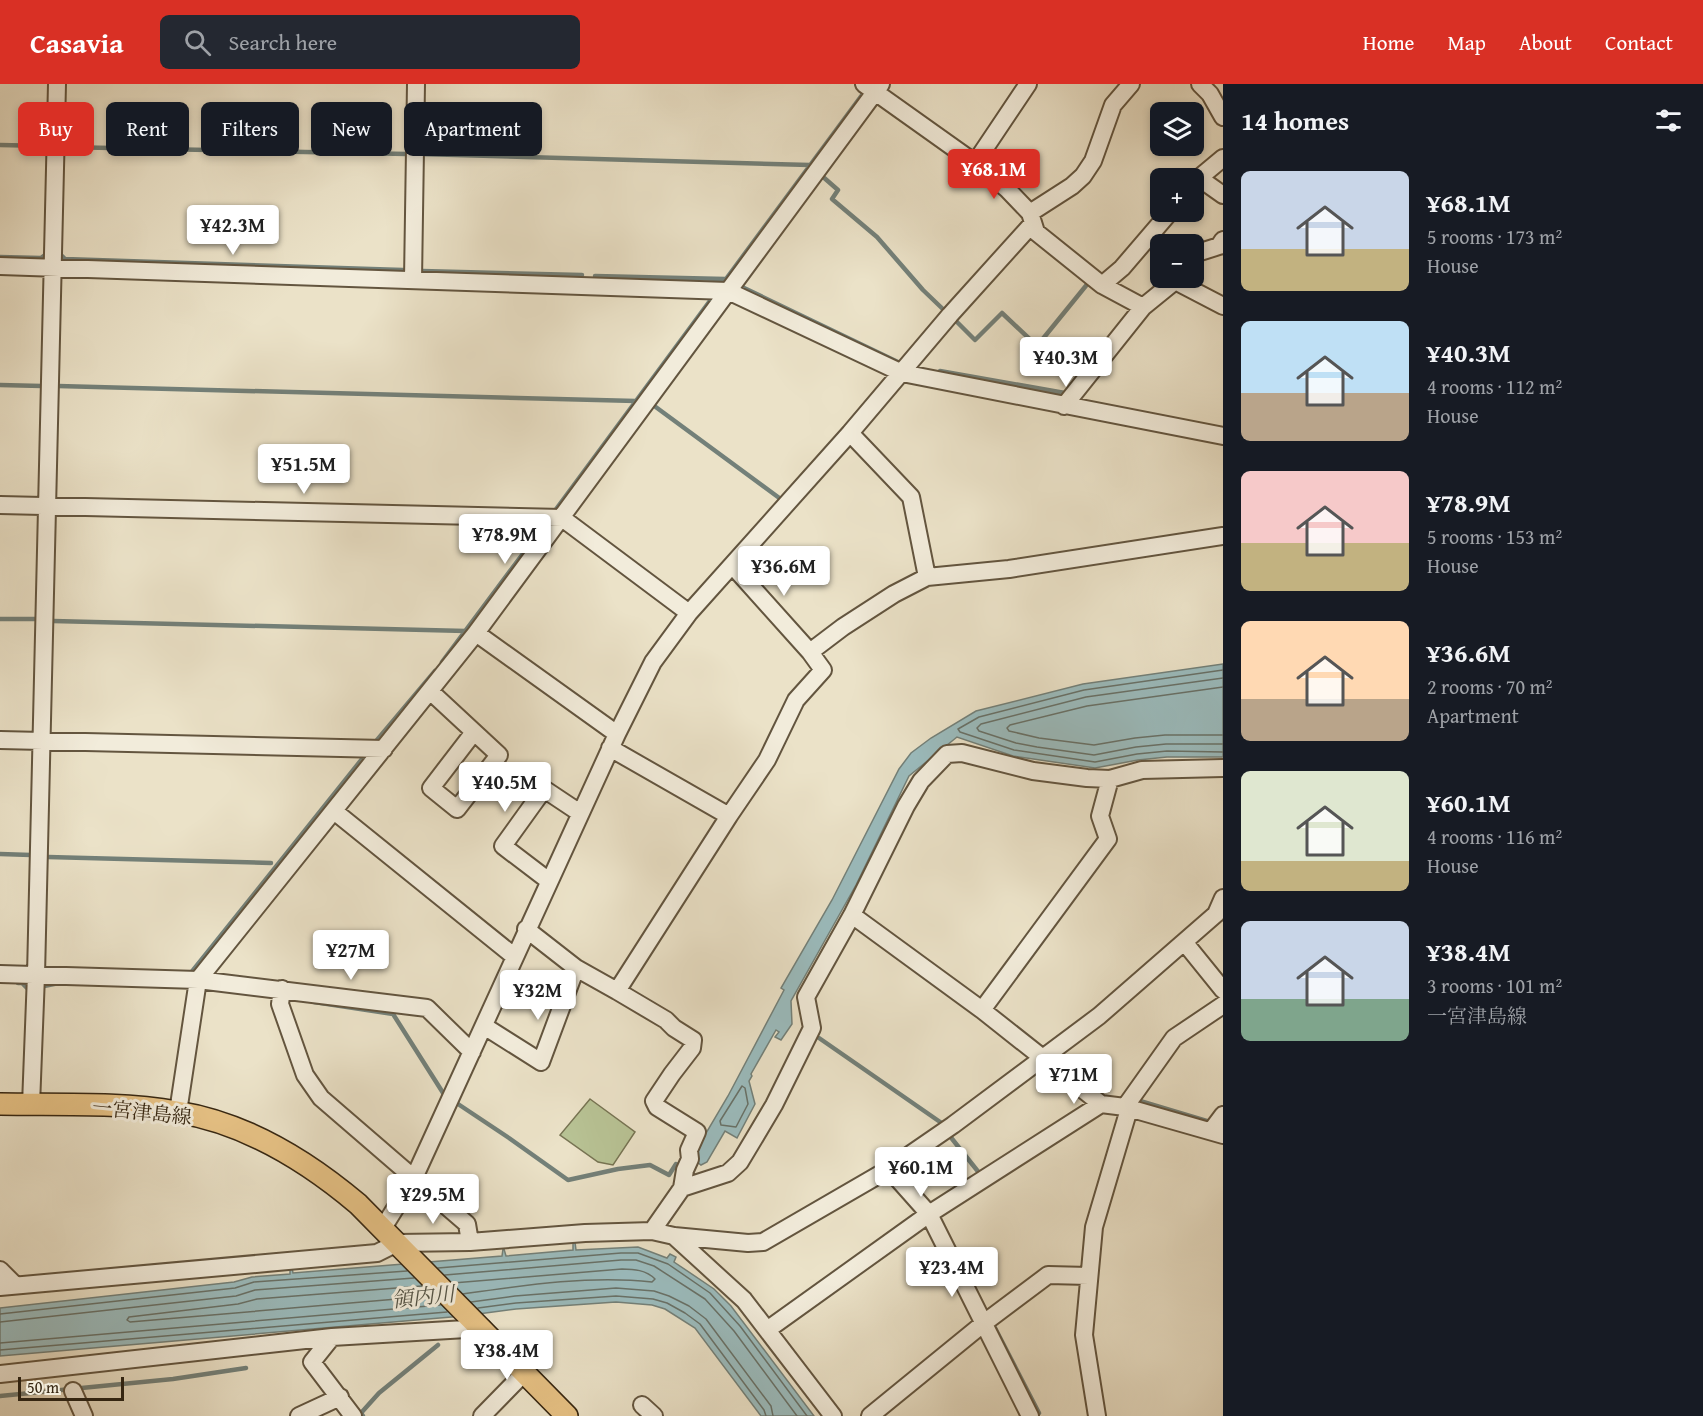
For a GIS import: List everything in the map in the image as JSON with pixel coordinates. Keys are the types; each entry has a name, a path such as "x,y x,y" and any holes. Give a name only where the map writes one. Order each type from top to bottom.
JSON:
{"main road":[{"name":"一宮津島線","path":"0,1104 116,1107 178,1112 228,1125 277,1146 327,1178 478,1324 567,1416"}],"street":[{"path":"31,1105 57,84"},
{"path":"413,280 416,84"},
{"path":"975,163 1028,84"},
{"path":"395,1242 414,1178 526,929 653,662 689,613 902,373 1031,218 1083,176 1093,161 1113,105 1131,84"},
{"path":"1200,84 1210,94 1223,117"},
{"path":"178,1112 198,980 476,633 728,291 873,87 1007,189 1031,218 1036,232 1102,285 1143,307"},
{"path":"1204,174 1223,158"},
{"path":"1204,185 1223,195"},
{"path":"1102,285 1122,268 1161,222"},
{"path":"1204,251 1219,246 1223,240"},
{"path":"0,267 728,291 902,373 1064,406 1222,432"},
{"path":"1064,406 1143,307 1165,288"},
{"path":"1192,288 1223,306"},
{"path":"850,433 910,497 927,577"},
{"path":"0,505 562,518 689,613"},
{"path":"810,652 843,627 894,594 927,577 1009,569 1223,536"},
{"path":"617,991 767,760 796,700 823,670 810,652 732,565"},
{"path":"476,633 614,741 729,816"},
{"path":"430,691 474,732"},
{"path":"0,740 384,749"},
{"path":"682,1188 728,1173 740,1162 774,1105 812,1028 806,997 852,915 906,806 921,782 946,754 962,753 1033,771 1110,779 1142,770 1223,768"},
{"path":"982,1010 1108,840 1100,816 1110,779"},
{"path":"549,880 503,846 544,789 580,813"},
{"path":"334,811 515,957"},
{"path":"0,1270 7,1286 377,1253 395,1242 470,1242 585,1233 652,1231 674,1236 748,1243 763,1242 889,1169 1043,1058 1099,1016 1185,943 1216,914 1223,898"},
{"path":"852,915 982,1010 1101,1104 1127,1108 1217,1133 1223,1115"},
{"path":"526,929 576,968 666,1020 693,1041 692,1048 654,1101 657,1107 697,1132 689,1150 690,1159 685,1170 682,1188 652,1231"},
{"path":"1185,943 1223,990"},
{"path":"484,1026 541,1062 576,968"},
{"path":"0,974 198,980 427,1008 472,1052"},
{"path":"282,989 280,1004 311,1086 321,1098 467,1224 470,1242"},
{"path":"1097,1416 1084,1335 1089,1275 1094,1227 1127,1108 1174,1038 1223,1005"},
{"path":"767,1330 929,1214 1101,1104"},
{"path":"889,1169 929,1214 1030,1416"},
{"path":"674,1236 744,1300 832,1416"},
{"path":"870,1416 984,1323 1048,1275 1089,1275"},
{"path":"0,1374 332,1337 478,1324"},
{"path":"332,1337 312,1362 353,1416"},
{"path":"482,1416 525,1372"},
{"path":"73,1391 84,1416"},
{"path":"299,1416 340,1397"}],"green space":[{"path":"590,1099 635,1132 613,1165 598,1162 560,1135"}],"water":[{"path":"1223,664 1223,757 1167,757 1095,768 1013,756 957,737 909,776 856,885 791,1001 792,1024 781,1040 775,1037 779,1032 776,1030 751,1074 749,1081 755,1104 737,1138 725,1131 707,1162 701,1165 697,1162 699,1145 728,1096 784,990 781,988 832,900 899,769 911,753 976,711 1083,684"},
{"name":"領内川","path":"573,1242 575,1242 576,1250 638,1247 667,1258 670,1254 676,1257 674,1262 714,1289 731,1306 814,1416 761,1416 695,1328 665,1309 652,1305 616,1302 0,1356 0,1308 234,1282 252,1277 290,1274 290,1268 293,1273 502,1256 503,1249 506,1256 573,1250"}],"waterway":[{"path":"595,276 726,279 862,95"},
{"path":"0,145 18,145"},
{"path":"94,148 404,154"},
{"path":"492,156 810,165"},
{"path":"822,176 838,190 832,199 877,237 923,290 947,313"},
{"path":"0,257 41,258 45,255"},
{"path":"61,255 65,259 403,270"},
{"path":"422,271 582,275"},
{"path":"956,321 975,340 1002,313 1037,346 1089,282"},
{"path":"742,287 902,364"},
{"path":"554,512 712,298"},
{"path":"940,371 1065,393"},
{"path":"0,385 42,386"},
{"path":"58,386 636,401"},
{"path":"653,405 782,500"},
{"path":"442,662 546,523"},
{"path":"0,619 36,619"},
{"path":"53,621 466,631"},
{"path":"377,740 435,671"},
{"path":"190,974 366,754"},
{"path":"0,854 31,855"},
{"path":"48,857 271,863"},
{"path":"18,983 22,983 27,988"},
{"path":"44,986 59,983"},
{"path":"314,1002 393,1014 445,1096"},
{"path":"819,1038 943,1124"},
{"path":"1140,1101 1210,1122"},
{"path":"455,1102 568,1180 618,1169 650,1165 669,1175 676,1164"},
{"path":"949,1135 980,1174 983,1172"},
{"path":"994,1326 1039,1413"},
{"path":"363,1416 361,1413 379,1393 438,1345"},
{"path":"0,1396 173,1379 246,1368"}]}
